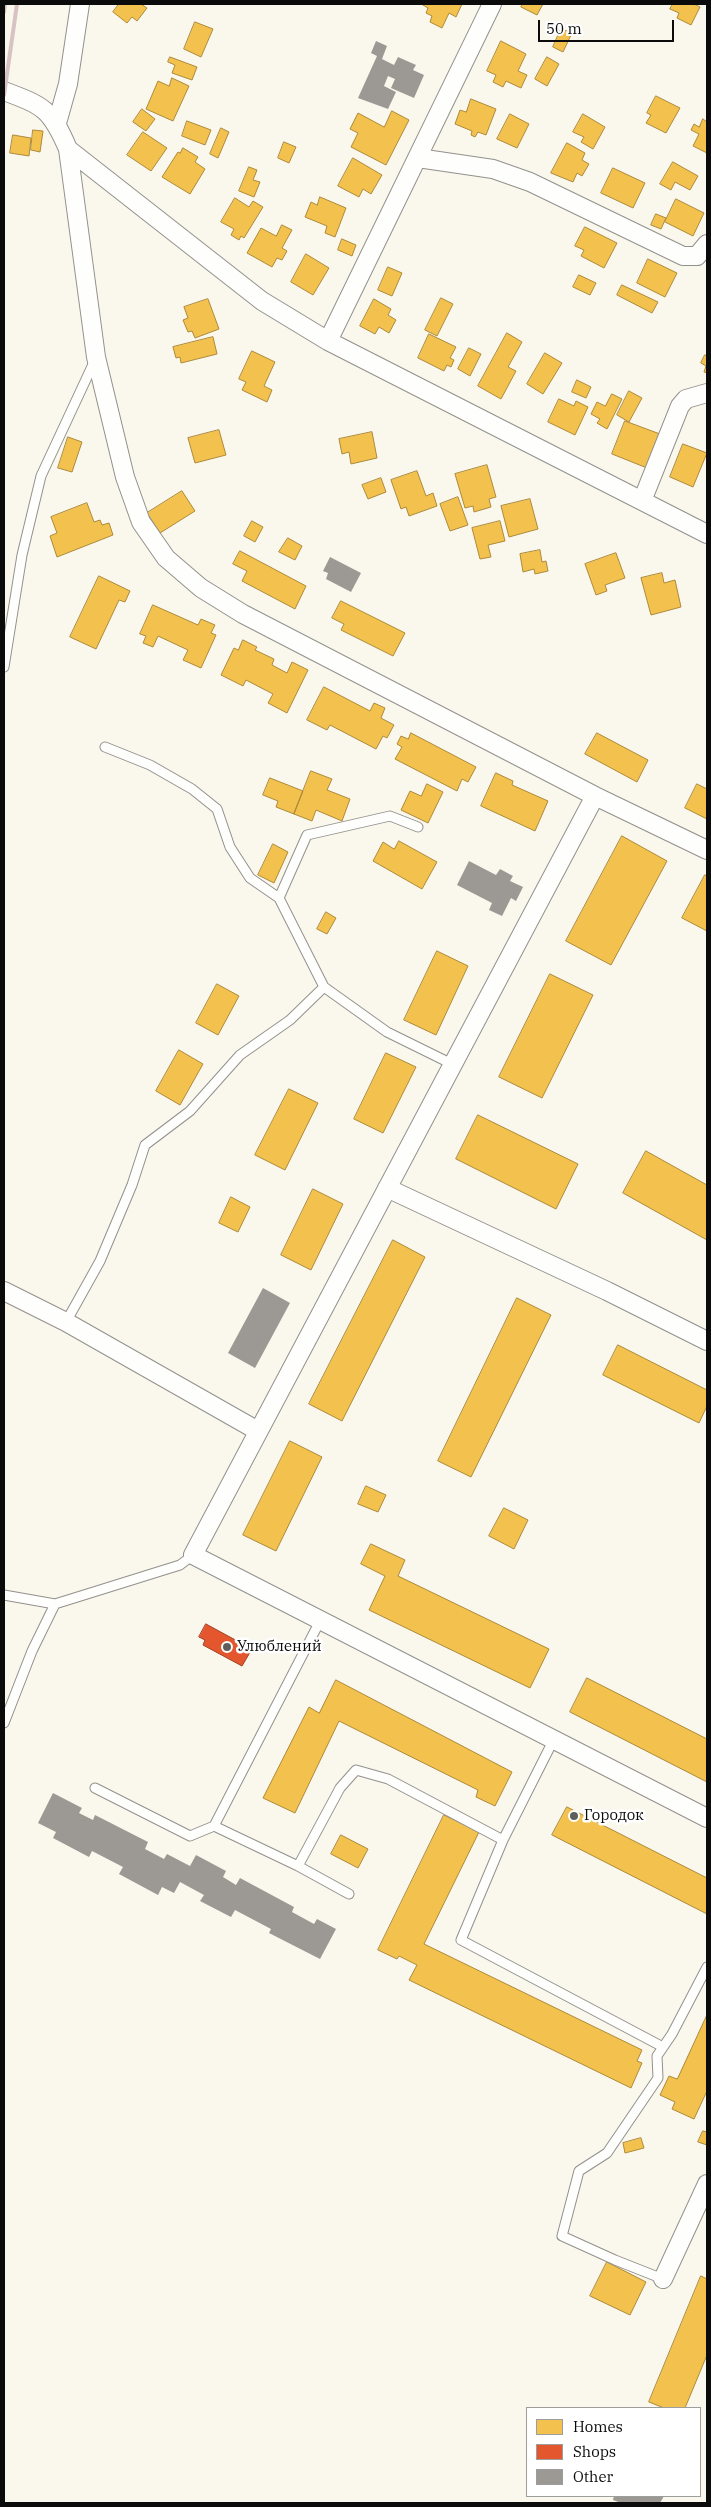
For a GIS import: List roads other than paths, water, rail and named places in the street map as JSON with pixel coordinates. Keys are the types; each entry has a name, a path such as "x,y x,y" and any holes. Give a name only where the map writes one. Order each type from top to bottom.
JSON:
{"street":[{"path":"57,123 68,84 80,4"},
{"path":"328,341 492,4"},
{"path":"4,91 38,104 57,123 68,149 96,357 125,477 141,522 166,558 201,588 243,614 595,796 707,850"},
{"path":"68,149 262,301 328,341 707,534"},
{"path":"418,158 493,169 530,182 683,256 697,256 707,244"},
{"path":"642,501 680,406 686,399 707,393"},
{"path":"595,796 193,1555 553,1741 707,1818"},
{"path":"387,1188 707,1342"},
{"path":"4,1291 66,1322 258,1431"},
{"path":"663,2279 707,2184"}],"lane":[{"path":"4,667 22,555 41,476 96,357"},
{"path":"105,746 150,765 192,789 218,809 230,847 250,878 279,898 324,987 387,1032 452,1064"},
{"path":"279,898 307,835 390,816 418,827"},
{"path":"66,1322 100,1261 132,1185 145,1145 190,1111 240,1055 290,1020 324,987"},
{"path":"4,1595 55,1604 180,1565 193,1555"},
{"path":"4,1723 32,1651 55,1604"},
{"path":"95,1788 190,1836 214,1826 320,1621"},
{"path":"553,1741 503,1840 461,1940 663,2047"},
{"path":"298,1866 340,1788 356,1770 388,1779 503,1840"},
{"path":"214,1826 298,1866 349,1894"},
{"path":"663,2279 562,2236 579,2171 607,2153 658,2078 657,2056 672,2034 707,1966"}],"railway":[{"path":"4,12 5,4"},
{"path":"4,95 17,4"}],"place":[{"name":"Улюблений","path":"227,1647"},
{"name":"Городок","path":"574,1816"}]}
